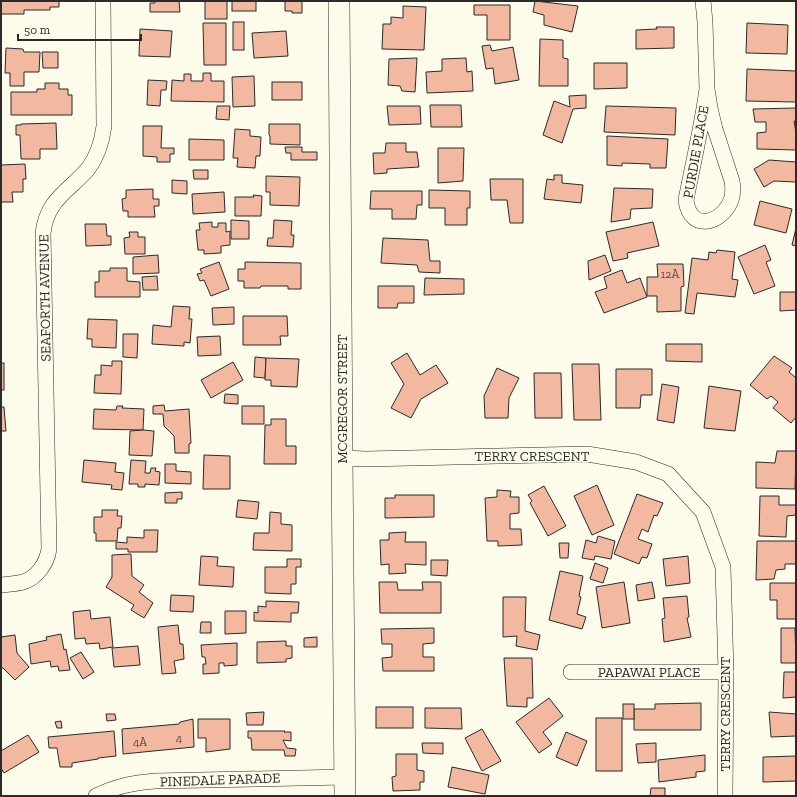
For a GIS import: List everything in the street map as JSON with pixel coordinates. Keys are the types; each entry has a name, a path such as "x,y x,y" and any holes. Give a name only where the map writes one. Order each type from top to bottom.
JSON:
{"street":[{"name":"SEAFORTH AVENUE","path":"1,585 29,580 45,563 48,556 49,541 43,232 47,215 57,198 88,168 103,136 102,1"},
{"name":"MCGREGOR STREET","path":"339,1 345,786"},
{"name":"PURDIE PLACE","path":"703,1 707,89 710,108 732,181 733,189 732,197 725,211 718,218 709,221 702,221 695,219 689,213 686,200 696,144 703,117 707,89"},
{"name":"TERRY CRESCENT","path":"342,458 366,459 587,454 636,462 668,474 703,512 723,567 726,672 725,796"},
{"name":"PAPAWAI PLACE","path":"571,672 726,672"},
{"name":"PINEDALE PARADE","path":"96,796 118,787 135,783 155,781 345,786"}],"building":[{"path":"1,1 59,1 59,7 50,7 50,10 24,10 24,14 1,14"},
{"path":"155,1 179,1 180,12 150,12 150,3 155,3"},
{"path":"205,1 227,1 227,19 205,19"},
{"path":"232,1 256,1 256,11 232,11"},
{"path":"285,1 302,1 302,13 285,11"},
{"path":"535,1 578,6 572,32 544,25 544,15 533,12"},
{"path":"474,5 510,5 510,40 487,40 487,15 474,15"},
{"path":"403,6 426,7 424,50 382,49 383,24 391,24 391,17 403,18"},
{"path":"233,22 244,22 244,50 233,50"},
{"path":"203,23 226,23 226,65 204,65"},
{"path":"747,23 788,25 787,54 746,53"},
{"path":"656,27 674,27 674,48 636,49 636,30 657,29"},
{"path":"140,29 172,31 170,57 139,56"},
{"path":"286,31 288,56 254,58 252,33"},
{"path":"540,39 563,40 563,58 568,59 568,86 539,86"},
{"path":"490,45 492,51 513,47 519,80 495,84 493,68 486,69 482,46"},
{"path":"6,48 23,49 24,52 40,52 39,72 24,72 24,86 10,86 10,73 5,73"},
{"path":"42,52 58,52 58,68 43,68"},
{"path":"417,58 415,92 402,91 400,86 388,85 389,59"},
{"path":"466,58 467,72 472,71 473,91 427,93 426,72 442,71 442,59"},
{"path":"594,63 627,63 627,88 594,89"},
{"path":"747,69 796,71 796,102 746,101"},
{"path":"203,73 211,73 211,81 224,81 224,102 171,101 172,80 184,81 184,74 191,74 191,81 203,81"},
{"path":"254,76 255,106 233,107 232,77"},
{"path":"148,80 167,81 166,90 161,90 160,106 147,105"},
{"path":"272,82 302,82 302,100 272,100"},
{"path":"45,83 59,83 59,89 68,89 68,95 72,95 72,115 11,115 11,92 37,92 37,89 45,89"},
{"path":"586,95 586,108 573,109 562,143 543,135 554,101 570,107 569,96"},
{"path":"430,105 461,105 462,127 431,127"},
{"path":"217,106 230,106 229,120 216,119"},
{"path":"387,106 420,106 421,124 389,125"},
{"path":"606,106 676,108 675,135 604,132"},
{"path":"796,108 796,121 794,121 796,150 757,149 757,133 766,132 766,122 755,122 753,109"},
{"path":"56,123 57,149 40,149 40,159 21,159 20,135 16,135 16,125"},
{"path":"269,124 300,124 300,145 270,144"},
{"path":"143,126 162,126 161,148 174,148 174,154 170,154 170,162 157,162 157,157 143,156"},
{"path":"235,129 250,130 250,136 261,137 260,156 256,156 255,168 237,167 238,158 233,158"},
{"path":"607,136 668,139 666,168 650,168 650,164 622,163 622,166 607,165"},
{"path":"189,139 224,140 224,160 189,160"},
{"path":"386,143 406,143 406,152 417,152 419,167 387,169 387,173 374,174 373,153 385,153"},
{"path":"285,147 302,147 302,152 317,152 317,160 291,160 291,153 286,153"},
{"path":"438,148 464,148 463,181 438,183"},
{"path":"769,160 796,162 796,182 774,181 764,187 754,169"},
{"path":"25,164 26,179 23,179 23,192 12,192 13,202 1,202 1,165"},
{"path":"193,170 208,170 208,179 194,179"},
{"path":"554,175 562,175 562,183 583,185 581,203 544,199 547,179 554,180"},
{"path":"266,176 300,177 299,206 270,205 270,192 266,192"},
{"path":"490,179 523,179 523,223 510,223 507,200 491,200"},
{"path":"172,180 187,181 187,194 172,193"},
{"path":"614,188 653,189 652,208 631,209 630,219 611,222"},
{"path":"153,189 153,199 159,199 159,206 154,206 155,217 128,217 128,211 123,211 122,199 126,198 126,190"},
{"path":"429,190 470,191 470,208 467,208 467,225 445,225 445,208 429,208"},
{"path":"371,191 422,191 422,205 417,205 416,219 392,219 392,209 370,209"},
{"path":"224,192 225,212 193,214 192,194"},
{"path":"253,195 262,196 261,216 235,216 235,197 254,197"},
{"path":"760,201 792,209 786,233 754,225"},
{"path":"231,220 249,221 249,239 231,239"},
{"path":"274,220 292,221 291,235 294,235 293,247 267,246 268,238 273,238"},
{"path":"212,222 212,227 218,227 218,223 226,223 226,232 230,231 230,245 221,246 221,253 204,254 204,250 198,250 196,230 200,230 199,223"},
{"path":"653,222 659,246 627,253 628,258 613,261 606,232"},
{"path":"85,224 106,224 107,236 111,236 111,245 86,246"},
{"path":"796,228 796,246 792,245"},
{"path":"129,232 138,232 138,237 145,237 145,254 125,254 124,238 130,237"},
{"path":"383,238 428,240 430,261 440,261 440,273 419,272 417,265 381,263"},
{"path":"765,245 771,260 766,262 775,286 754,294 738,257"},
{"path":"717,250 735,252 732,279 738,280 735,297 697,293 694,314 685,313 692,258 708,260 709,252 716,253"},
{"path":"158,255 159,273 133,274 133,257"},
{"path":"605,255 611,271 589,280 588,261"},
{"path":"219,262 229,289 211,296 204,280 200,281 197,274 202,273 200,269"},
{"path":"245,262 301,263 301,289 288,289 288,286 261,286 260,288 244,288 244,281 238,281 238,269 245,269"},
{"path":"657,264 683,264 684,286 681,287 681,311 657,312 657,296 647,296 647,277 658,277"},
{"path":"110,268 127,268 127,281 140,282 140,297 95,297 95,282 99,282 99,271 110,271"},
{"path":"622,270 627,283 640,278 647,297 604,313 595,292 607,288 604,277"},
{"path":"157,276 158,290 143,290 142,277"},
{"path":"425,278 464,279 464,294 424,295"},
{"path":"378,286 414,286 414,303 398,303 397,308 378,308"},
{"path":"780,292 796,292 796,310 780,311"},
{"path":"173,306 190,307 189,319 192,319 190,343 184,342 184,346 152,344 153,325 171,327"},
{"path":"234,307 234,324 213,325 212,308"},
{"path":"243,316 287,316 288,336 280,336 281,345 243,345"},
{"path":"88,319 117,320 116,348 92,347 92,339 87,339"},
{"path":"123,334 138,334 137,358 123,357"},
{"path":"220,336 221,355 198,356 197,337"},
{"path":"666,344 702,344 702,362 666,361"},
{"path":"407,353 420,375 436,365 448,383 421,399 411,418 391,408 404,384 391,363"},
{"path":"774,356 792,368 789,372 796,377 796,417 791,423 773,408 778,402 771,396 767,399 750,385"},
{"path":"255,357 266,358 265,378 254,377"},
{"path":"266,358 299,359 297,387 271,386 271,380 265,380"},
{"path":"112,361 122,361 121,394 94,393 95,375 101,375 101,365 112,366"},
{"path":"233,362 243,380 211,398 201,380"},
{"path":"1,363 4,363 4,390 1,390"},
{"path":"572,364 599,364 601,420 574,420"},
{"path":"497,368 519,378 509,398 508,418 485,418 484,396"},
{"path":"616,369 652,369 652,395 641,395 640,408 616,408"},
{"path":"534,373 561,373 562,418 535,418"},
{"path":"662,384 679,387 674,423 657,420"},
{"path":"709,386 741,391 735,431 704,428"},
{"path":"225,394 238,395 238,404 224,403"},
{"path":"164,405 165,411 189,409 191,443 189,444 189,453 175,453 174,436 164,426 163,414 153,414 153,406"},
{"path":"117,406 123,406 122,408 144,409 143,430 93,429 94,409 116,410"},
{"path":"242,406 264,406 264,424 242,424"},
{"path":"1,407 4,407 6,431 1,431"},
{"path":"271,419 286,419 286,446 296,446 296,464 264,464 265,425 271,425"},
{"path":"130,431 154,431 152,456 129,455"},
{"path":"777,451 796,451 795,489 756,488 756,462 775,463"},
{"path":"204,455 230,456 230,489 203,489"},
{"path":"84,460 116,463 115,472 124,473 122,490 111,489 112,485 82,482"},
{"path":"131,460 146,461 145,473 150,473 151,468 156,468 155,471 160,472 159,485 145,484 145,487 138,487 138,484 129,484"},
{"path":"165,464 176,464 176,471 191,472 191,484 165,483"},
{"path":"597,485 614,525 592,535 574,496"},
{"path":"544,486 566,526 548,536 530,503 532,501 528,495"},
{"path":"497,490 511,491 510,497 519,497 519,513 510,514 510,529 521,529 522,545 498,546 498,541 487,541 485,498 497,497"},
{"path":"182,492 182,499 177,499 177,503 165,503 165,493"},
{"path":"637,494 663,503 657,516 654,515 648,532 642,529 638,539 652,544 647,558 642,557 639,564 614,554"},
{"path":"395,495 434,495 434,517 385,518 385,498 395,498"},
{"path":"760,496 779,496 779,505 796,505 796,515 787,516 786,537 759,536"},
{"path":"238,500 259,502 257,519 236,517"},
{"path":"102,510 118,510 117,516 122,516 121,528 118,528 117,541 96,541 96,533 94,533 94,517 102,517"},
{"path":"270,512 281,513 281,524 292,525 292,551 253,550 254,533 269,533"},
{"path":"144,530 158,530 157,552 128,552 128,549 116,549 116,542 127,543 127,537 144,538"},
{"path":"406,532 405,542 426,542 426,565 405,564 406,573 389,574 389,564 381,565 380,540 389,540 389,533"},
{"path":"598,536 615,541 611,559 595,556 594,560 582,558 586,540 596,543"},
{"path":"757,541 796,541 796,564 785,564 785,569 776,570 774,579 756,580"},
{"path":"559,543 569,543 568,558 560,558"},
{"path":"131,554 132,576 144,585 139,592 153,603 144,618 131,610 134,605 106,587 112,577 112,555"},
{"path":"201,556 218,557 217,566 234,567 233,587 199,585"},
{"path":"688,556 690,583 666,586 663,559"},
{"path":"287,559 301,559 301,567 296,567 296,584 291,584 291,594 265,593 265,567 287,567"},
{"path":"431,560 448,560 447,576 431,575"},
{"path":"595,563 608,568 603,583 590,579"},
{"path":"560,571 583,576 579,596 581,597 577,614 586,617 582,629 549,620"},
{"path":"379,582 397,582 398,590 423,590 422,582 441,582 441,613 380,613"},
{"path":"624,582 630,623 602,628 596,587"},
{"path":"652,582 655,598 638,601 636,585"},
{"path":"770,583 796,583 796,619 777,619 777,600 770,600"},
{"path":"171,595 194,596 193,612 170,611"},
{"path":"687,596 689,617 687,618 691,637 664,642 662,619 665,618 663,598"},
{"path":"503,597 526,597 525,631 540,635 537,650 516,646 517,636 503,637"},
{"path":"266,601 299,602 298,613 291,613 291,622 254,621 254,612 258,613 258,606 266,607"},
{"path":"90,610 91,619 110,617 113,647 100,649 99,643 86,644 85,638 75,639 73,612"},
{"path":"225,611 246,611 246,633 225,634"},
{"path":"201,622 211,622 211,633 200,633"},
{"path":"178,625 180,644 183,644 184,659 174,661 176,673 162,674 158,627"},
{"path":"434,628 434,643 423,644 423,657 434,657 434,671 383,671 382,658 392,657 392,644 382,644 381,629"},
{"path":"781,628 795,628 796,663 781,663"},
{"path":"61,634 64,650 66,649 70,670 59,671 58,666 51,667 50,661 31,664 29,644 47,640 46,637"},
{"path":"15,635 17,653 29,667 15,680 3,668 1,668 1,637"},
{"path":"317,637 317,647 304,647 304,638"},
{"path":"286,641 286,646 292,646 292,658 286,659 286,662 257,663 257,642"},
{"path":"237,643 237,665 224,666 224,663 219,663 219,673 203,674 203,664 206,664 205,657 202,657 201,645"},
{"path":"138,646 140,665 114,667 112,648"},
{"path":"81,652 94,672 83,679 70,658"},
{"path":"504,658 532,658 533,698 527,698 527,707 507,706"},
{"path":"784,672 796,672 796,697 783,698"},
{"path":"549,698 563,716 543,732 552,744 539,753 516,722"},
{"path":"701,703 701,730 634,730 634,709 655,709 655,704"},
{"path":"623,704 634,704 634,719 623,719"},
{"path":"376,707 413,707 413,728 376,728"},
{"path":"425,708 461,708 462,729 425,728"},
{"path":"264,712 263,725 247,725 246,713"},
{"path":"769,712 796,714 796,736 771,737"},
{"path":"106,714 115,714 116,720 107,721"},
{"path":"596,718 622,718 622,771 596,771"},
{"path":"193,719 194,747 123,754 122,729 179,724 180,722"},
{"path":"198,719 230,719 230,749 206,752 206,738 198,738"},
{"path":"61,721 62,728 57,728 55,722"},
{"path":"482,729 501,761 482,771 465,738"},
{"path":"114,731 116,756 72,763 72,767 60,767 57,748 49,748 48,737"},
{"path":"248,731 291,732 291,741 283,740 287,748 296,749 295,756 285,756 284,750 252,750 251,738 248,738"},
{"path":"566,732 587,741 577,766 556,757"},
{"path":"28,735 39,752 4,773 1,768 1,751"},
{"path":"422,743 443,743 443,754 423,753"},
{"path":"656,743 656,762 638,763 636,744"},
{"path":"396,754 417,754 417,770 424,771 424,782 420,782 420,790 393,791 392,777 396,776"},
{"path":"705,755 705,771 696,772 696,777 659,782 658,760"},
{"path":"796,756 796,781 763,782 763,757"},
{"path":"452,767 489,775 485,794 448,787"},
{"path":"651,788 665,788 665,796 650,796"}]}
